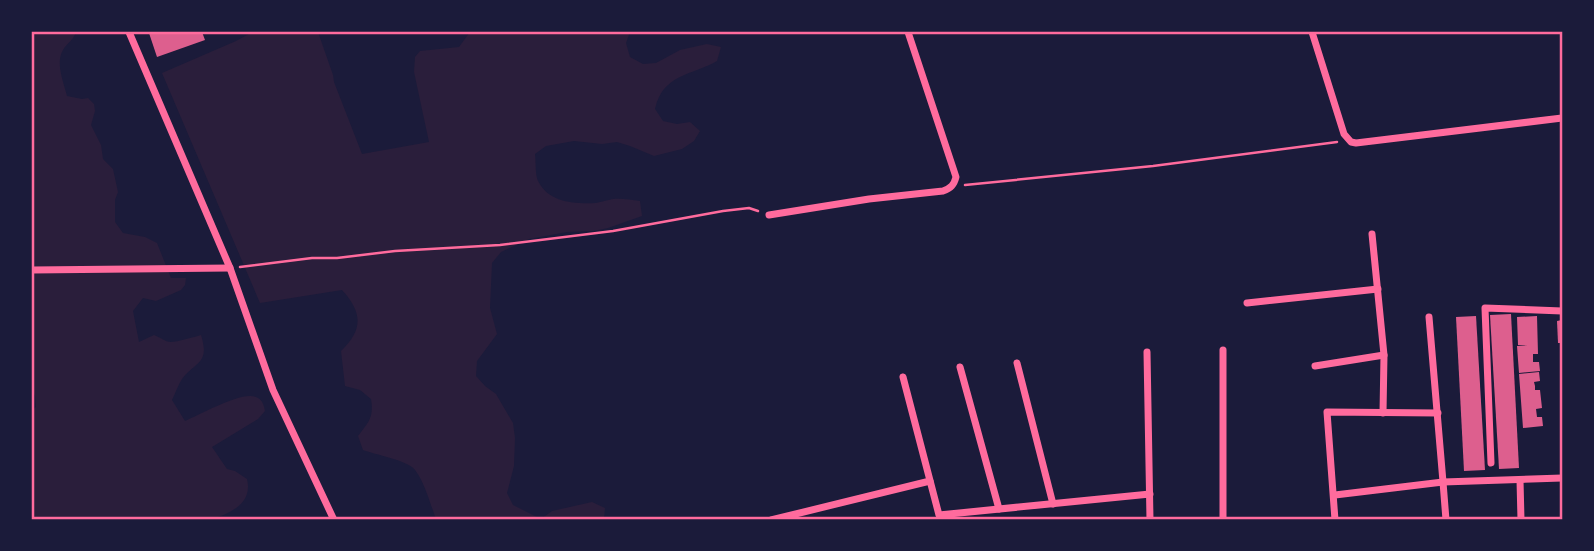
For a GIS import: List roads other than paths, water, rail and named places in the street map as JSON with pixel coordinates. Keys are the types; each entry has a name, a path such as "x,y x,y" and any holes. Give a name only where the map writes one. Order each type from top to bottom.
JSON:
{"street":[{"path":"129,32 230,268 273,390 334,520"},
{"path":"769,215 869,199 943,191 955,184 956,177 908,32"},
{"path":"1312,32 1344,134 1356,143 1563,118"},
{"path":"1372,234 1384,355 1383,413"},
{"path":"32,270 230,268"},
{"path":"1247,303 1378,289"},
{"path":"1491,463 1485,308 1563,311"},
{"path":"1429,317 1446,520"},
{"path":"1223,350 1223,520"},
{"path":"1147,352 1150,520"},
{"path":"1315,366 1384,355"},
{"path":"1017,363 1054,504"},
{"path":"960,367 999,509"},
{"path":"903,377 939,515 1150,494"},
{"path":"1335,520 1327,412 1437,413"},
{"path":"1335,495 1443,482 1563,478"},
{"path":"1520,480 1521,520"},
{"path":"771,520 930,481"}]}
